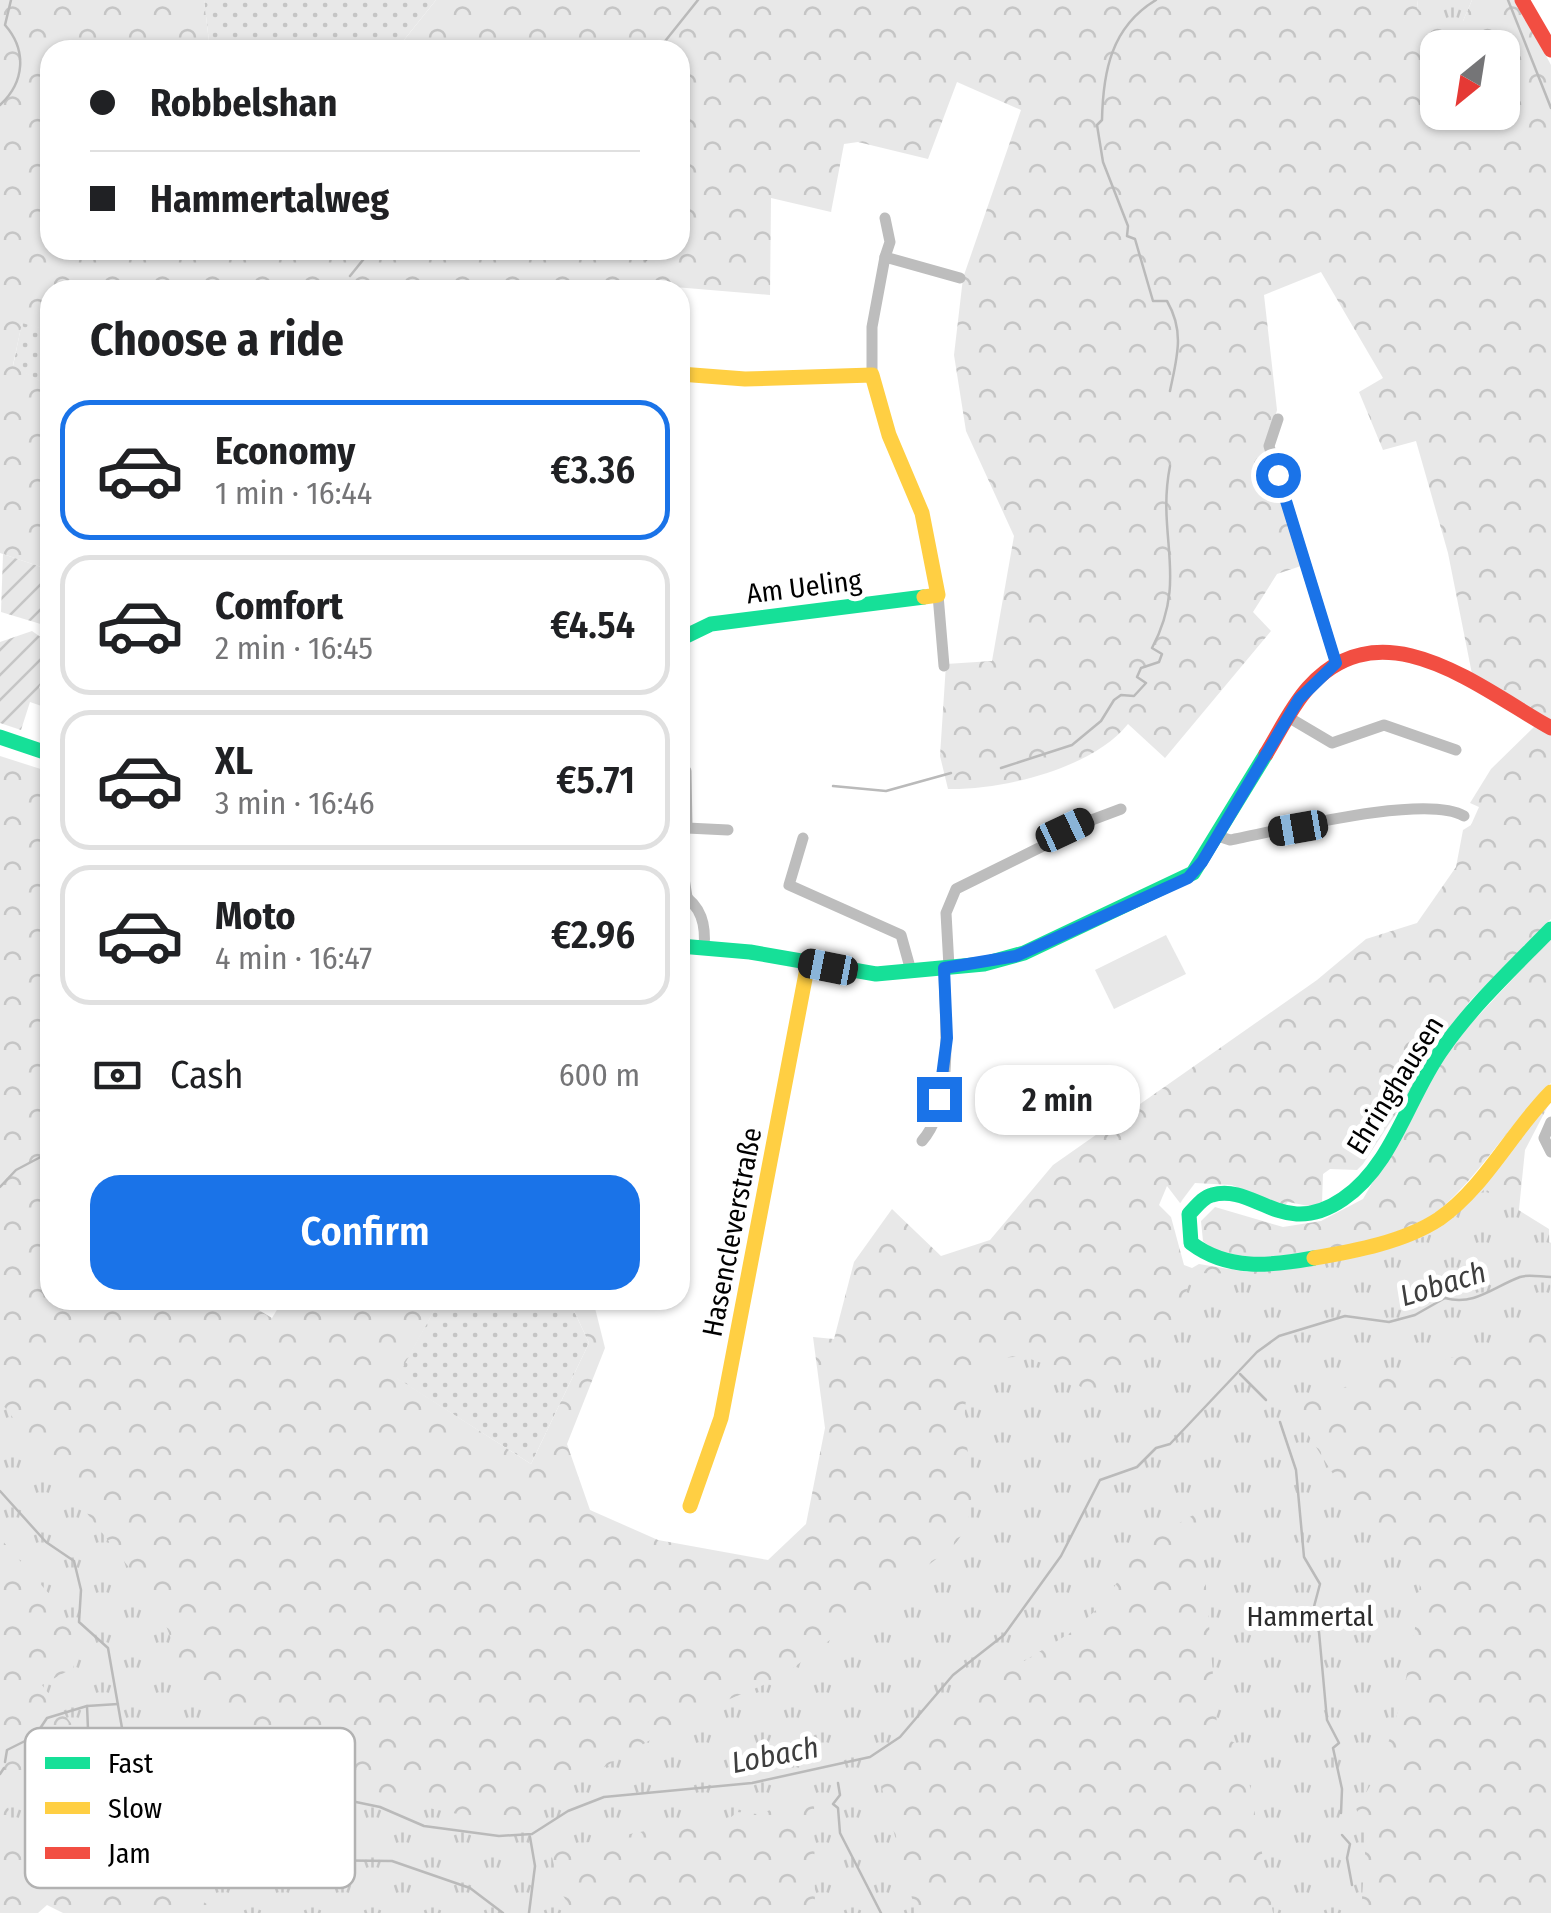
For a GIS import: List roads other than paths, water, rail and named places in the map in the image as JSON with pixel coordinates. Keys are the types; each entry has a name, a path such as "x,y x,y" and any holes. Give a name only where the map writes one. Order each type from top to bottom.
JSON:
{"main road":[{"path":"1522,0 1551,50"},
{"path":"690,375 746,379 872,375 889,435 922,512 938,596"},
{"name":"Am Ueling","path":"690,634 711,624 938,596"},
{"path":"690,947 876,974 1016,956 1176,885 1198,868 1313,682 1336,663 1374,652 1422,656 1551,728"},
{"path":"0,737 40,751"},
{"name":"Ehringhausen","path":"1551,929 1443,1048 1370,1172 1351,1193 1326,1208 1293,1216 1267,1212 1224,1193 1208,1195 1189,1214 1189,1241 1197,1252 1214,1261 1262,1265 1419,1230 1456,1203 1551,1092"},
{"name":"Hasencleverstraße","path":"690,1506 721,1418 808,963"}],"street":[{"path":"872,375 872,327 890,242 885,218"},
{"path":"885,257 960,278"},
{"path":"1278,419 1269,446 1336,663"},
{"path":"938,596 944,666"},
{"path":"1288,717 1332,743 1384,726 1456,750"},
{"path":"922,1141 931,1131 945,1058 949,900 966,880 1059,838 1065,830 1121,809"},
{"path":"1218,836 1230,840 1396,811 1452,809 1464,816"},
{"path":"690,828 728,830"},
{"path":"803,838 789,885 901,935 911,971"},
{"path":"690,904 706,928 704,948"},
{"path":"1551,1122 1544,1138 1551,1152"}],"waterway":[{"path":"0,105 14,86 20,66 17,45 5,25 11,0"},
{"path":"666,40 698,0"},
{"path":"1156,0 1119,37 1108,68 1102,120 1097,125 1103,162 1128,226 1127,236 1135,239 1153,301 1167,301 1173,312 1178,345 1170,391"},
{"path":"1508,0 1551,108"},
{"path":"350,276 363,260"},
{"path":"1001,768 1072,745 1101,721 1114,700 1121,695 1134,696 1146,683 1137,677 1141,668 1159,662 1162,654 1152,648 1168,600 1166,515 1170,466"},
{"path":"833,786 886,791 951,773"},
{"path":"0,1187 16,1170 40,1157"},
{"name":"Lobach","path":"355,1802 380,1807 424,1826 499,1836 532,1834 568,1811 604,1797 752,1783 870,1757 900,1737 953,1675 1004,1635 1061,1556 1100,1480 1137,1467 1156,1448 1170,1444 1257,1352 1279,1336 1345,1316 1389,1322 1415,1315 1445,1298 1475,1298 1520,1277 1551,1277"},
{"path":"1240,1374 1266,1400"},
{"path":"1280,1422 1296,1470 1304,1557 1320,1584 1312,1614 1319,1632 1327,1720 1339,1743 1333,1748 1342,1789 1341,1813"},
{"name":"Lobach","path":"0,1491 46,1542 74,1561 81,1590 79,1622 108,1648 122,1728"},
{"path":"88,1728 87,1706 118,1704"},
{"path":"40,1728 47,1718 87,1706"},
{"path":"5,1762 7,1750 25,1741"},
{"path":"0,1774 4,1768"},
{"path":"838,1783 840,1795 833,1804 838,1808 840,1833 881,1913"},
{"path":"1342,1835 1350,1844 1347,1858 1352,1885"},
{"path":"529,1913 535,1866 530,1837"},
{"path":"355,1861 392,1861 470,1888 503,1913"}],"park label":[{"name":"Hammertal","path":"1310,1616"}]}
